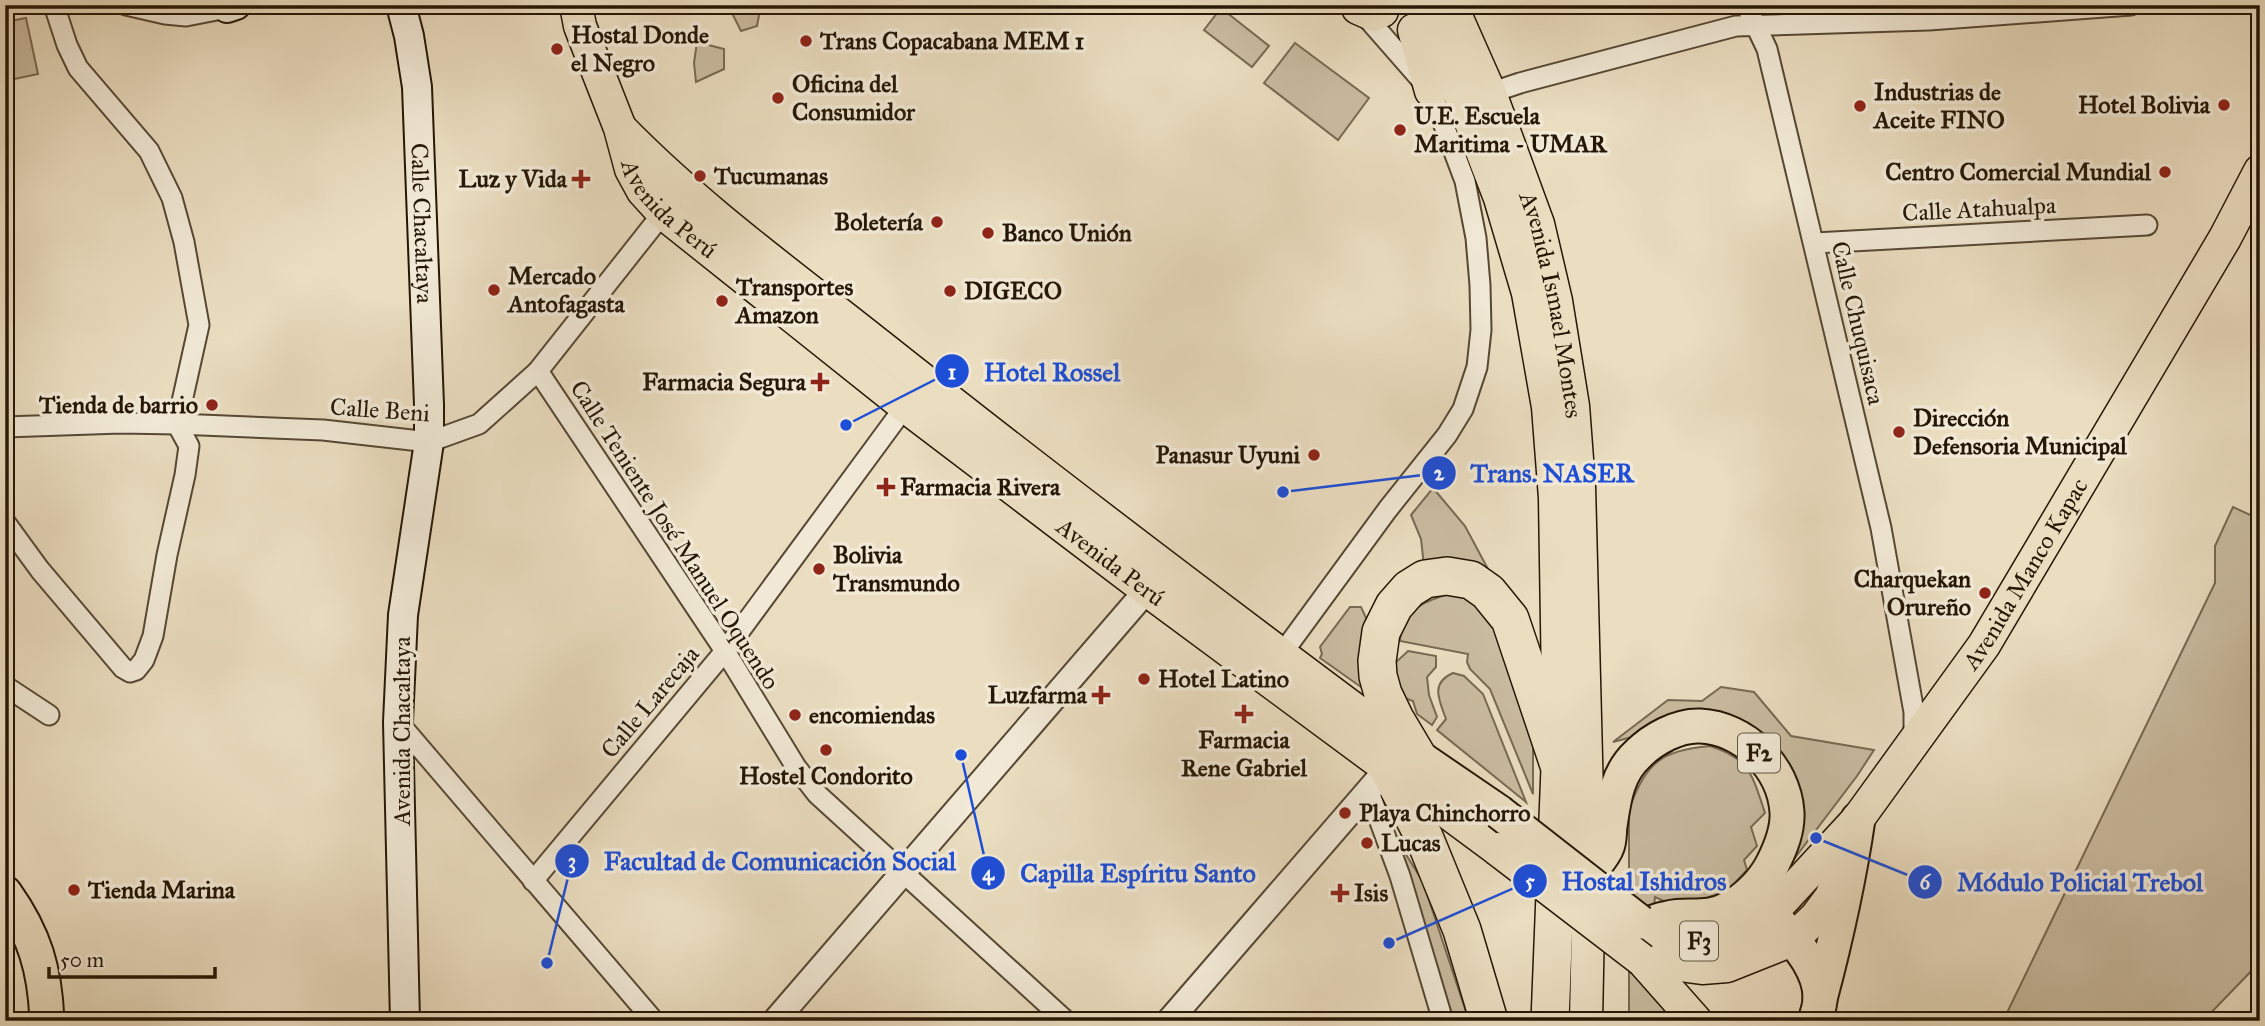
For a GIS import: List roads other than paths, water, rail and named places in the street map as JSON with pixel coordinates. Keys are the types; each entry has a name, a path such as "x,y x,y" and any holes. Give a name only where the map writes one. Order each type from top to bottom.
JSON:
{"highway":[{"path":"1489,1021 1462,930 1424,837 1391,772 1395,719 1378,676 1378,646 1385,620 1394,606 1409,589 1425,579 1447,576 1471,580 1488,592 1510,619 1560,768 1550,1021"},
{"name":"F2","path":"1589,873 1607,848 1615,795 1621,775 1636,755 1650,744 1668,733 1698,726 1721,730 1743,739 1761,755 1782,789 1787,813 1783,845 1769,872 1749,894 1728,909 1702,917 1670,917 1644,923"},
{"name":"Avenida Perú","path":"1391,772 1499,813 1644,923"},
{"path":"1817,1010 1838,934 1858,820"},
{"path":"5,893 31,937 42,966 47,1021"},
{"path":"1771,913 1808,961 1817,979 1817,1010"},
{"name":"Avenida Manco Kapac","path":"1644,923 1674,938 1691,942 1709,941 1738,932 1771,913"}],"main road":[{"name":"Calle Chacaltaya","path":"401,5 410,36 417,87 429,442"},
{"path":"1406,5 1431,91"},
{"name":"Avenida Ismael Montes","path":"1421,5 1500,198 1528,293 1548,407 1555,498 1560,768"},
{"name":"Avenida Ismael Montes","path":"1451,5 1490,93 1538,224 1556,300 1573,406 1579,486 1589,873 1586,1021"},
{"name":"Avenida Perú","path":"582,12 631,169 643,191 675,203 924,381 1157,579"},
{"name":"Avenida Manco Kapac","path":"1771,913 1858,820 1984,645 2225,238 2260,171"},
{"name":"Avenida Perú","path":"675,203 905,406 1157,579 1273,666 1391,772 1642,960 1696,1021"},
{"name":"Avenida Chacaltaya","path":"405,1021 398,722 403,615 429,442"},
{"name":"Avenida Manco Kapac","path":"1642,960 1702,968 1727,966 1792,940 1816,917 1831,897 1858,820"}],"street":[{"path":"5,522 40,570 123,668 130,672 136,670 144,660 153,636 185,475 189,446 177,424 199,325 172,198 149,151 78,68 54,5"},
{"path":"126,5 186,16 230,6"},
{"name":"Calle Chuquisaca","path":"1746,5 1767,49 1881,528 1914,712 1914,740"},
{"path":"1490,93 1736,26 1929,20 2131,5"},
{"path":"1273,666 1380,520 1447,435 1463,410 1477,367 1481,330 1476,239 1465,181 1431,91 1366,6"},
{"name":"Calle Beni","path":"5,428 121,423 177,424 323,430 429,442 479,424 538,371 675,203"},
{"name":"Calle Atahualpa","path":"1815,243 2147,225"},
{"name":"Calle Teniente José Manuel Oquendo","path":"538,371 725,651 796,767 817,794 1066,1021"},
{"name":"Calle Larecaja","path":"533,881 725,651 924,381"},
{"path":"775,1021 1157,579"},
{"path":"5,686 49,715"},
{"path":"398,722 654,1021"},
{"path":"1169,1021 1391,772"},
{"path":"1391,772 1400,876 1443,1021"}],"place":[{"name":"Trans Copacabana MEM 1","path":"806,41"},
{"name":"Hostal Donde el Negro","path":"557,49"},
{"name":"Oficina del Consumidor","path":"778,98"},
{"name":"Hotel Bolivia","path":"2224,105"},
{"name":"Industrias de Aceite FINO","path":"1860,106"},
{"name":"U.E. Escuela Maritima - UMAR","path":"1400,130"},
{"name":"Centro Comercial Mundial","path":"2165,172"},
{"name":"Tucumanas","path":"700,176"},
{"name":"Luz y Vida","path":"581,179"},
{"name":"Boletería","path":"937,222"},
{"name":"Banco Unión","path":"988,233"},
{"name":"Mercado Antofagasta","path":"494,290"},
{"name":"DIGECO","path":"950,291"},
{"name":"Transportes Amazon","path":"722,301"},
{"name":"Farmacia Segura","path":"820,382"},
{"name":"Tienda de barrio","path":"212,405"},
{"name":"Hotel Rossel","path":"846,425"},
{"name":"Dirección Defensoria Municipal","path":"1899,432"},
{"name":"Panasur Uyuni","path":"1314,455"},
{"name":"Farmacia Rivera","path":"886,487"},
{"name":"Trans. NASER","path":"1283,492"},
{"name":"Bolivia Transmundo","path":"819,569"},
{"name":"Charquekan Orureño","path":"1985,593"},
{"name":"Hotel Latino","path":"1144,679"},
{"name":"Luzfarma","path":"1101,695"},
{"name":"Farmacia Rene Gabriel","path":"1244,714"},
{"name":"encomiendas","path":"795,715"},
{"name":"Hostel Condorito","path":"826,750"},
{"name":"Capilla Espíritu Santo","path":"961,755"},
{"name":"Playa Chinchorro","path":"1345,813"},
{"name":"Módulo Policial Trebol","path":"1816,838"},
{"name":"Lucas","path":"1367,843"},
{"name":"Tienda Marina","path":"74,890"},
{"name":"Isis","path":"1340,893"},
{"name":"Hostal Ishidros","path":"1389,943"},
{"name":"Facultad de Comunicación Social","path":"547,963"}]}
